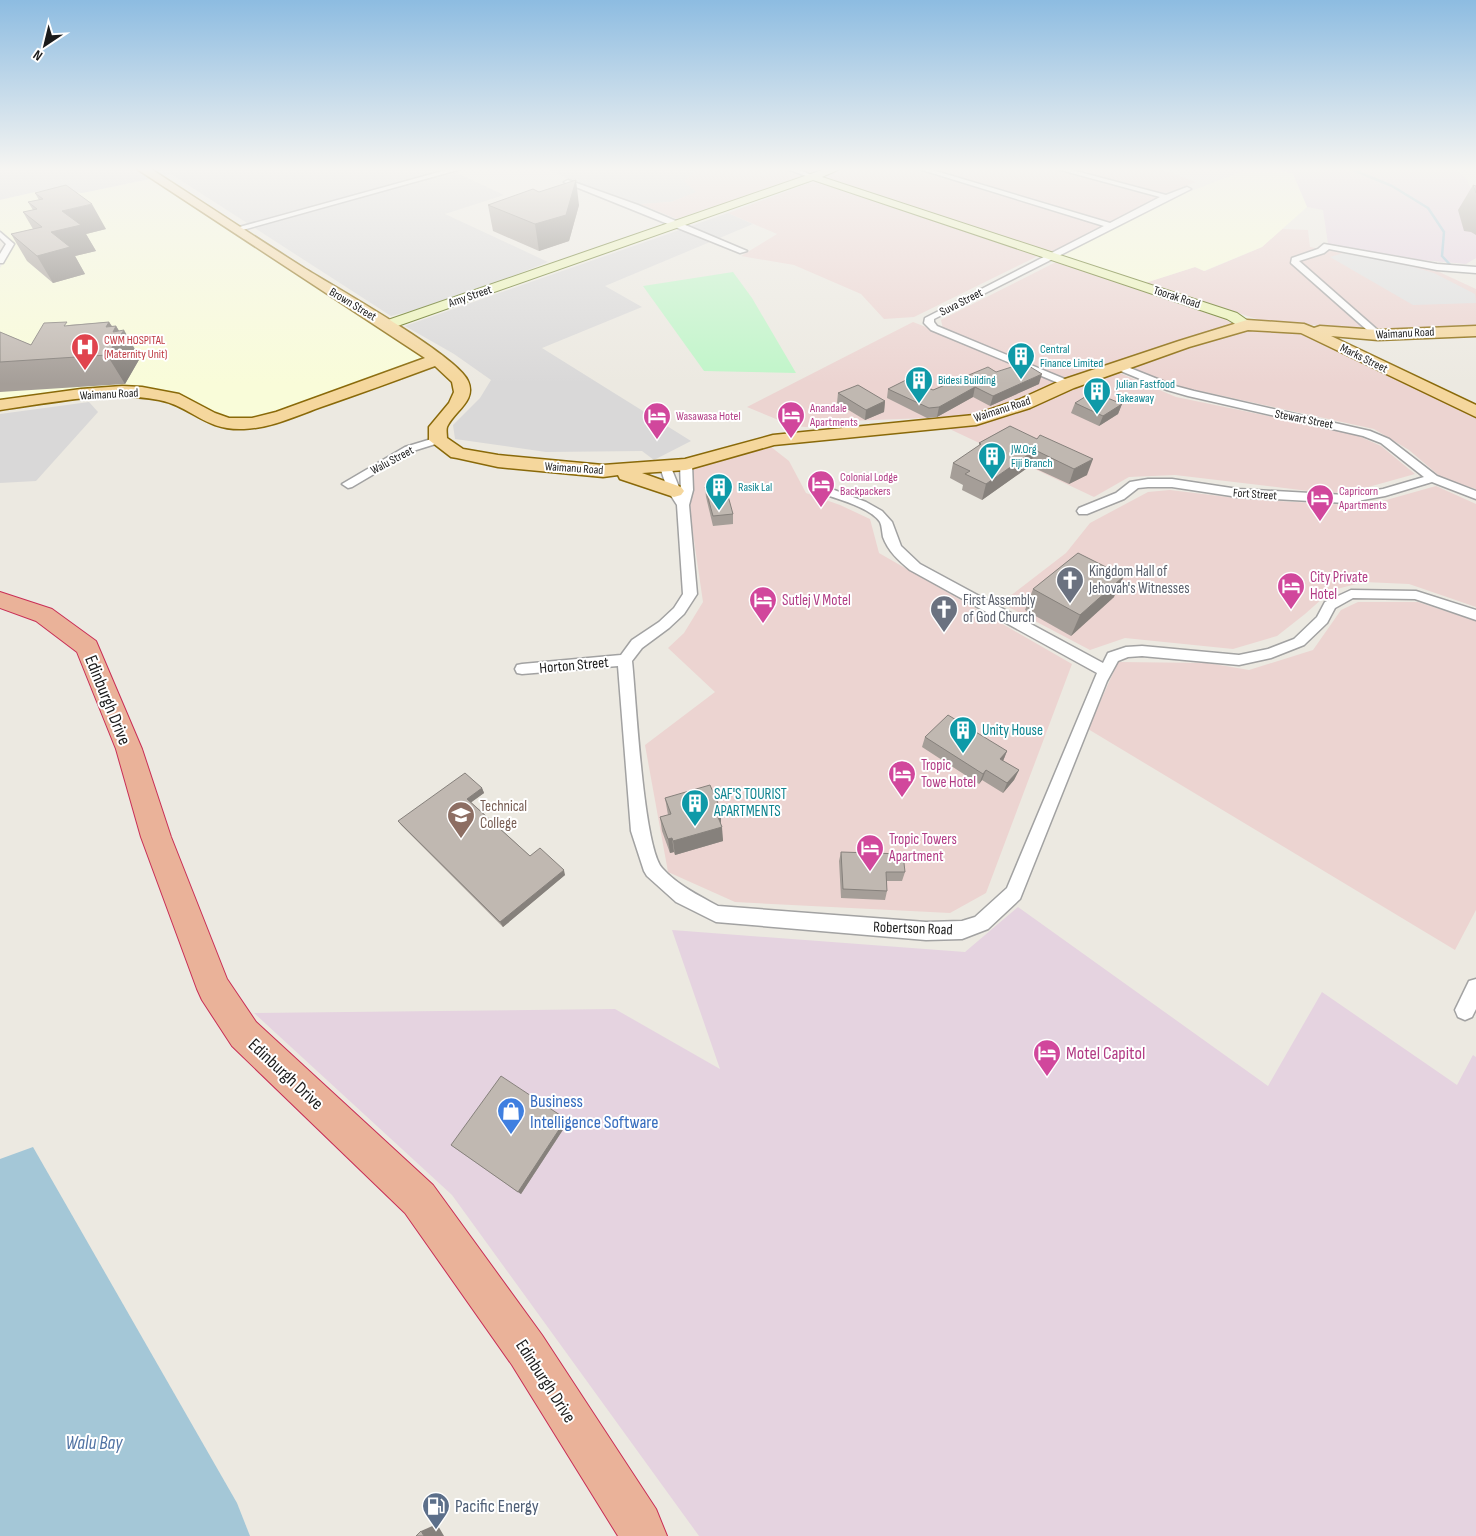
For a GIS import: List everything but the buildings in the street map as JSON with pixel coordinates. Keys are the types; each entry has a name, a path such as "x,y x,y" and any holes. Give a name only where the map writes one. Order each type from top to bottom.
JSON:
{"highway":[{"name":"Edinburgh Drive","path":"0,600 44,615 87,647 129,749 156,837 214,989 244,1034 419,1199 527,1350 642,1533"}],"main road":[{"name":"Brown Street","path":"254,241 387,325 436,360"},
{"name":"Amy Street","path":"387,325 630,241"},
{"name":"Toorak Road","path":"1007,241 1232,316 1248,325"},
{"name":"Waimanu Road","path":"438,440 457,453 498,461 603,470 666,467 686,464 773,440 976,420 1024,404 1068,384 1184,344 1248,325"},
{"name":"Marks Street","path":"1248,325 1304,329 1476,412"},
{"name":"Waimanu Road","path":"1304,329 1378,335 1476,331"},
{"name":"Waimanu Road","path":"0,406 91,394 133,391 164,395 212,420 225,424 244,424 298,409 436,360"},
{"path":"436,360 448,367 460,381 462,392 458,404 438,427 438,440"},
{"path":"603,470 650,481 678,498"}],"street":[{"path":"0,260 10,244 7,241"},
{"path":"718,241 743,251"},
{"name":"Suva Street","path":"1068,384 934,328 929,323 930,318 1083,241"},
{"path":"1378,335 1295,263 1295,260 1324,250 1327,246 1437,267 1476,270"},
{"name":"Stewart Street","path":"1120,367 1170,388 1192,394 1366,432 1385,441 1433,478 1476,495"},
{"name":"Walu Street","path":"348,484 409,449 438,440"},
{"path":"678,498 687,490 686,464"},
{"path":"625,660 637,644 664,625 679,611 690,594 678,498 666,467"},
{"name":"Fort Street","path":"1083,511 1120,496 1134,485 1148,483 1172,483 1238,493 1346,499 1385,492 1433,478"},
{"path":"817,488 848,499 882,516 888,526 888,534 895,548 915,568 1104,670"},
{"name":"Robertson Road","path":"625,660 640,831 653,871 682,896 716,914 926,931 962,930 981,923 1014,893 1104,670 1113,657 1126,652 1142,651 1239,660 1271,653 1299,642 1322,620 1330,605 1351,594 1416,595 1476,615"},
{"name":"Horton Street","path":"522,669 625,660"},
{"path":"1464,1010 1476,988"}],"shaded area":[{"path":"11,241 248,241 427,355 429,363 265,417 246,421 219,418 167,391 139,388 0,405 0,268 15,244"},
{"path":"274,241 502,241 548,262 447,302 391,316"},
{"path":"649,241 713,241 605,286 642,307 542,348 691,441 654,460 642,451 546,452 455,439 453,425 480,398 491,380 454,354 405,326"},
{"path":"766,241 991,241 1038,256 914,317 884,319 861,294 794,265 741,256"},
{"path":"1012,241 1082,241 1055,255"},
{"path":"1090,241 1269,241 1262,247 1204,271 1195,267 1145,283 1062,255"},
{"path":"1269,241 1309,241 1310,247 1437,271 1476,289 1476,328 1462,326 1359,329 1260,320 1145,283 1195,267 1205,271 1262,247"},
{"path":"1328,241 1476,241 1476,258 1466,264 1422,260 1328,244"},
{"path":"1346,252 1434,273 1475,294 1476,303 1413,305 1330,257"},
{"path":"1056,262 1136,285 1218,312 1240,325 1068,381 943,329 941,320"},
{"path":"913,322 1062,380 1047,389 976,416 849,421 806,427 793,426 747,407"},
{"path":"1261,327 1300,333 1476,418 1476,489 1443,479 1409,450 1374,429 1168,384 1129,366 1181,347"},
{"path":"1115,371 1176,397 1352,433 1381,446 1415,474 1347,493 1317,492 1175,475 1129,477 1094,497 939,424 982,421"},
{"path":"89,402 98,412 36,481 0,483 0,414"},
{"path":"766,443 789,461 806,493 840,505 870,519 879,553 1072,664 986,893 950,913 735,902 668,872 645,745 715,692 668,648 684,633 703,602 683,465"},
{"path":"1436,486 1476,504 1476,607 1409,584 1365,582 1332,590 1277,636 1233,649 1125,638 1090,650 1001,603 1066,553 1090,523 1148,492 1170,490 1244,499 1365,506"},
{"path":"1358,602 1418,602 1476,621 1476,910 1455,950 1088,729 1118,662 1208,663 1249,670 1313,650 1341,610"},
{"path":"1018,907 1268,1086 1322,992 1457,1085 1473,1055 1476,1057 1476,1536 699,1536 452,1195 254,1013 615,1009 720,1069 672,930 965,952"}],"green space":[{"path":"733,272 752,298 796,373 704,371 643,286"}],"water":[{"name":"Walu Bay","path":"33,1147 237,1503 250,1536 0,1536 0,1159"}],"waterway":[{"path":"1443,241 1442,256 1455,270"}],"place":[{"name":"CWM HOSPITAL (Maternity Unit)","path":"85,371"},
{"name":"Central Finance Limited","path":"1021,380"},
{"name":"Bidesi Building","path":"919,404"},
{"name":"Julian Fastfood Takeaway","path":"1097,415"},
{"name":"Anandale Apartments","path":"791,439"},
{"name":"Wasawasa Hotel","path":"657,440"},
{"name":"JW.Org Fiji Branch","path":"992,480"},
{"name":"Colonial Lodge Backpackers","path":"821,508"},
{"name":"Rasik Lal","path":"719,511"},
{"name":"Capricorn Apartments","path":"1320,522"},
{"name":"Kingdom Hall of Jehovah's Witnesses","path":"1070,604"},
{"name":"City Private Hotel","path":"1291,610"},
{"name":"Sutlej V Motel","path":"763,624"},
{"name":"First Assembly of God Church","path":"944,633"},
{"name":"Unity House","path":"963,754"},
{"name":"Tropic Towe Hotel","path":"902,798"},
{"name":"SAF'S TOURIST APARTMENTS","path":"695,827"},
{"name":"Technical College","path":"461,839"},
{"name":"Tropic Towers Apartment","path":"870,872"},
{"name":"Motel Capitol","path":"1047,1077"},
{"name":"Business Intelligence Software","path":"511,1135"},
{"name":"Pacific Energy","path":"436,1530"}]}
